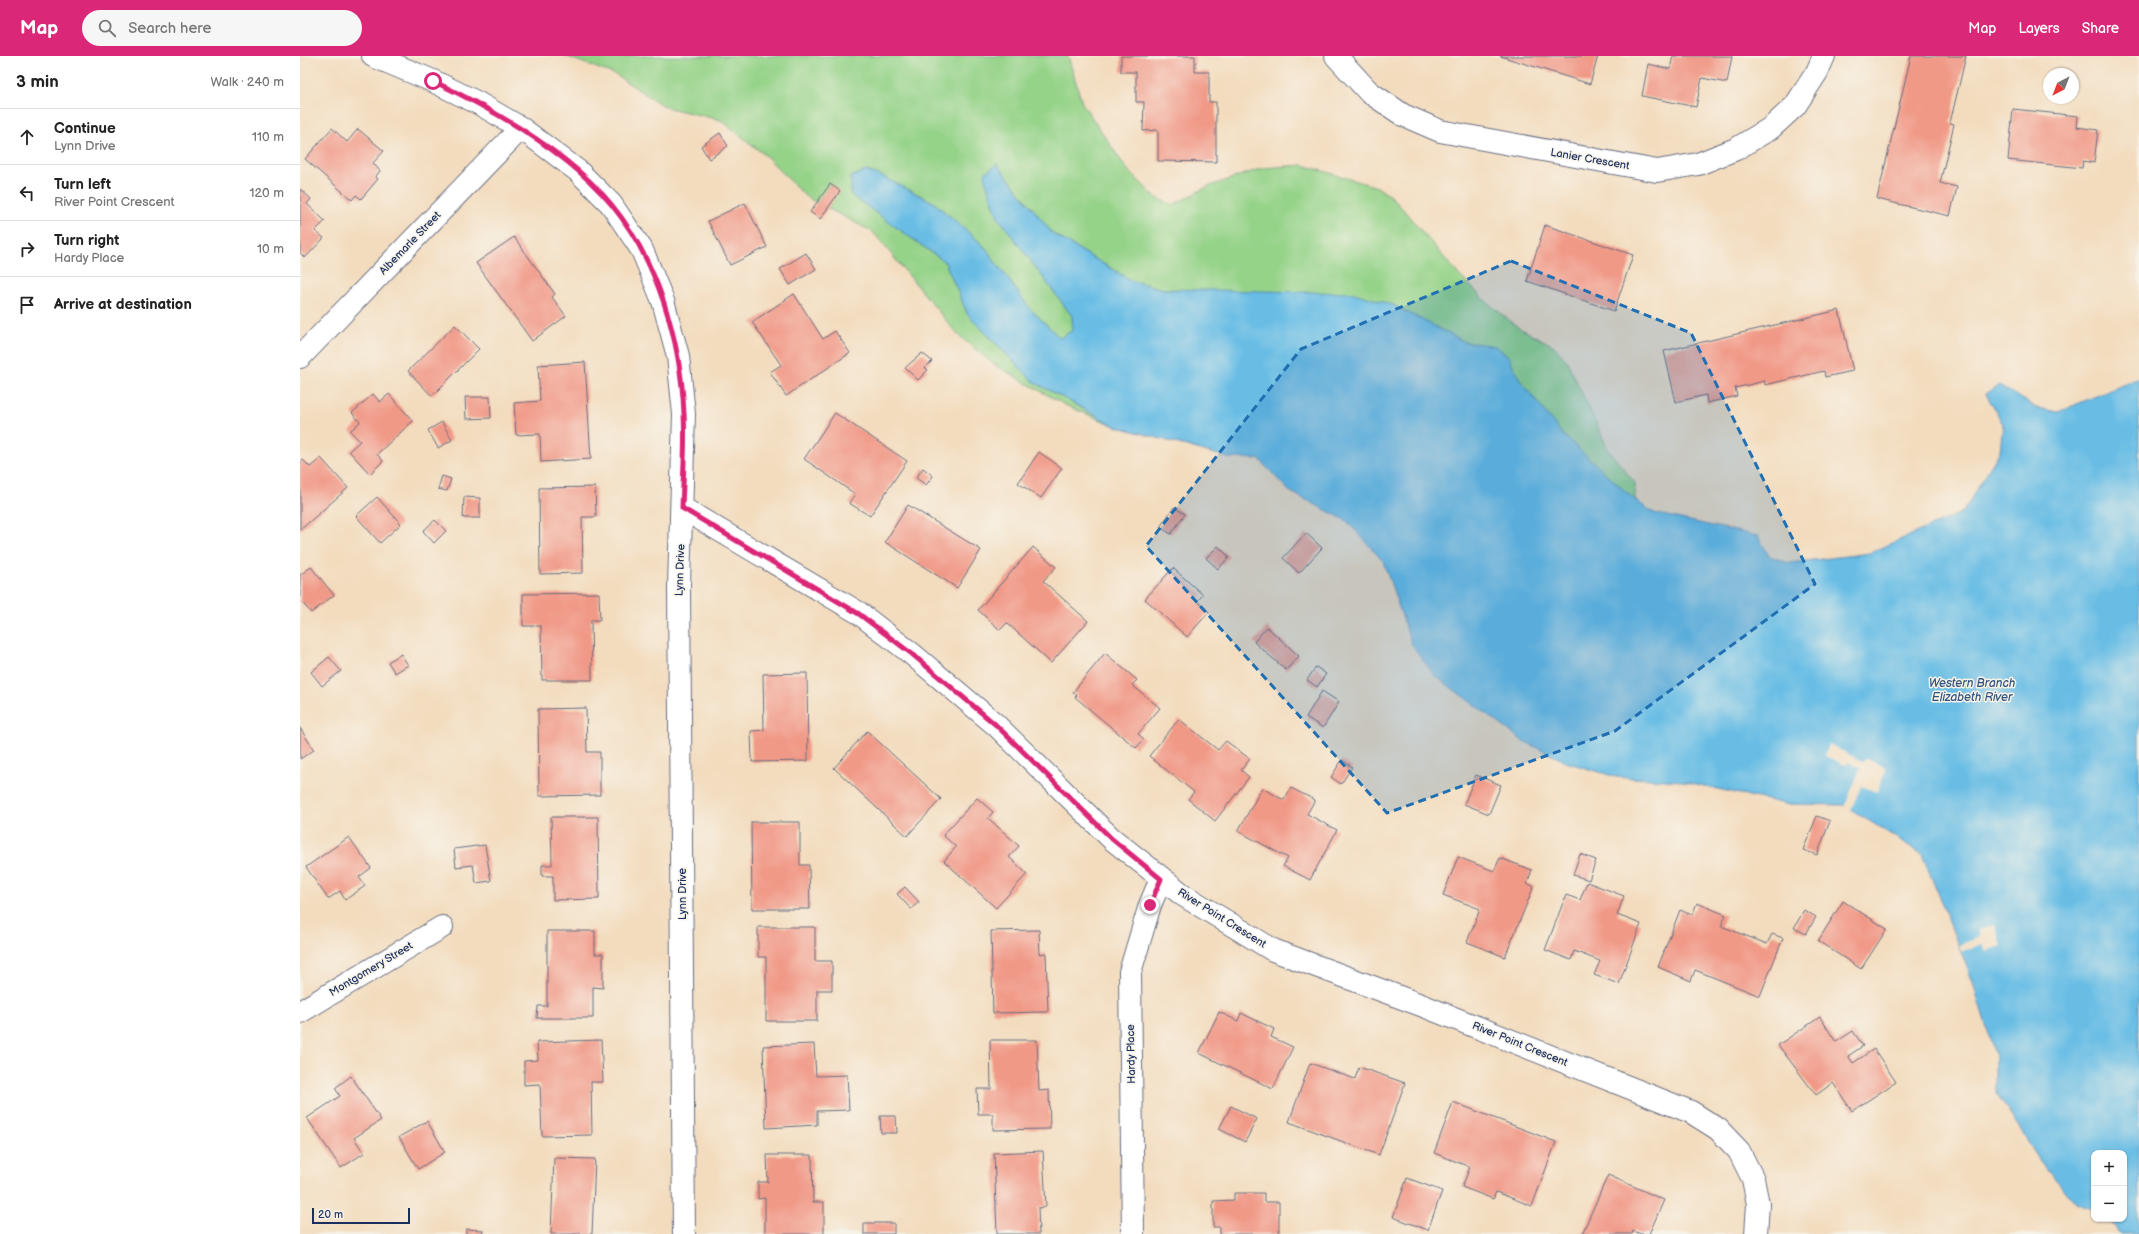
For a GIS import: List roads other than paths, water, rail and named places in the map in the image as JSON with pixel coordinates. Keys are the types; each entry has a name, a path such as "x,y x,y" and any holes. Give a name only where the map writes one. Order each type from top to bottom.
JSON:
{"street":[{"name":"Lynn Drive","path":"373,56 433,81 478,103 521,128 578,171 605,198 642,250 663,301 678,356 684,414 679,586 684,1234"},
{"name":"Lanier Crescent","path":"1336,56 1369,92 1403,115 1440,130 1464,136 1657,171 1698,164 1736,149 1771,128 1795,106 1817,72 1824,56"},
{"name":"Albemarle Street","path":"300,357 521,128"},
{"name":"River Point Crescent","path":"682,508 859,614 912,654 996,725 1112,839 1161,879 1183,895 1273,950 1421,1005 1692,1112 1718,1129 1739,1151 1753,1179 1758,1204 1756,1234"},
{"name":"Hardy Place","path":"1133,1234 1130,972 1150,905 1161,879"},
{"name":"Montgomery Street","path":"300,1012 442,927"}],"water":[{"name":"Western Branch Elizabeth River","path":"997,164 1053,234 1132,281 1164,289 1354,293 1393,305 1465,342 1495,346 1508,356 1520,380 1562,434 1635,500 1654,513 1758,536 1769,556 1789,563 1870,553 1963,512 2000,451 2003,424 1986,394 1999,385 2037,408 2058,412 2139,378 2139,1234 2120,1234 2111,1222 2127,1222 2127,1150 2091,1150 2091,1209 2076,1203 2040,1161 1995,1091 1995,1055 1973,982 1922,854 1844,805 1785,804 1682,781 1616,777 1569,763 1523,741 1434,675 1412,645 1383,561 1347,521 1289,491 1259,459 1229,458 1115,426 1034,382 968,315 945,262 851,195 851,177 866,171 879,175 933,202 983,245 1030,309 1060,338 1073,330 1072,316 998,217 986,182 985,173"}]}
